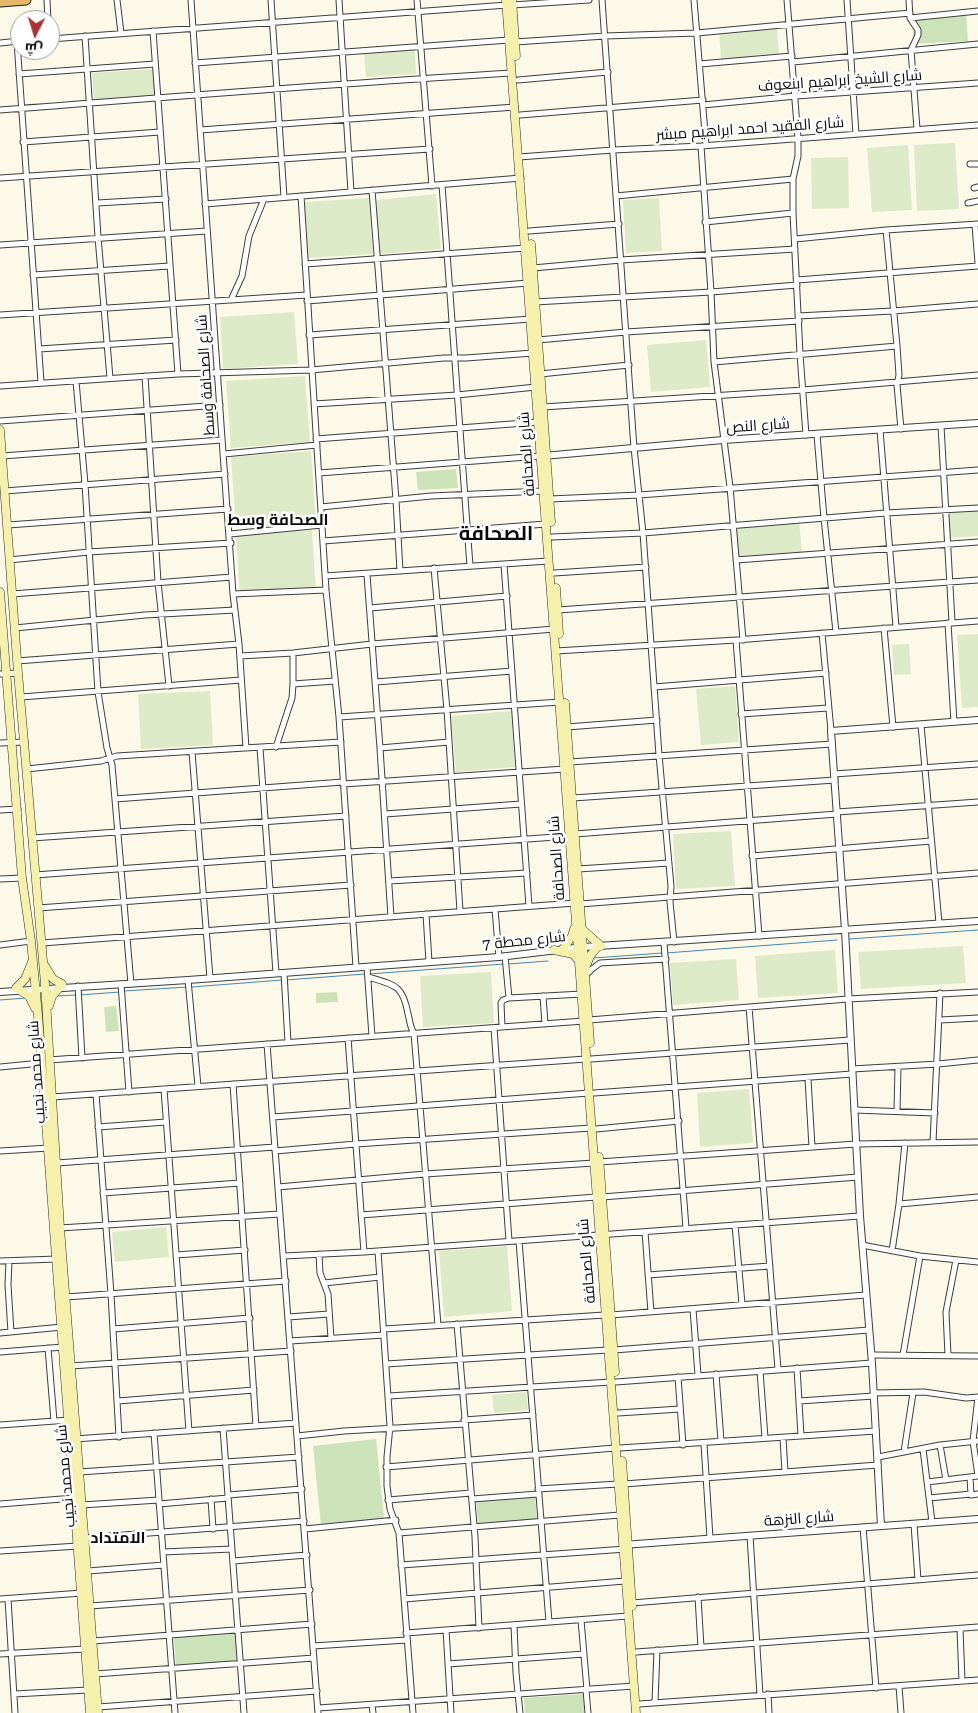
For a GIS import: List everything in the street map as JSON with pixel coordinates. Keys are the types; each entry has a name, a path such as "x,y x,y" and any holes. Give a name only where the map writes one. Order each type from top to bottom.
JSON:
{"highway":[{"path":"0,2 26,0"}],"main road":[{"name":"شارع الصحافة","path":"509,2 518,80 521,178 538,422 550,499 558,610 560,702 584,974 596,1163 621,1484 625,1581 636,1713"},
{"name":"شارع الصحافة","path":"512,41 512,73 529,231 543,407 543,490 548,561 573,798 572,835 578,870 577,906 582,929 580,961 584,974 582,994 586,1020"},
{"name":"شارع محمد نجيب","path":"0,430 18,673 47,1015 45,1062 68,1420 79,1472 98,1710"},
{"name":"شارع محمد نجيب","path":"0,598 3,674 12,742 22,878 33,958 38,1015 52,1097 52,1148 57,1163 71,1366 74,1498 90,1713"},
{"path":"563,949 574,934 577,906"},
{"path":"582,929 599,946 590,956 584,974"},
{"path":"554,950 573,954 580,961"},
{"path":"33,958 28,974 15,990 30,999 38,1015"},
{"path":"43,963 60,986 50,999 47,1015"},
{"name":"شارع الصحافة","path":"614,1382 618,1413 618,1448"},
{"name":"شارع الصحافة","path":"621,1484 620,1515 632,1603 640,1713"}],"street":[{"path":"117,0 121,33"},
{"name":"شارع الصحافة وسط","path":"191,0 233,594 239,644 246,748"},
{"path":"271,0 284,197"},
{"path":"338,0 351,192"},
{"path":"417,0 432,186"},
{"path":"60,37 418,11 509,2 589,0"},
{"path":"602,0 634,448 649,604 674,942"},
{"path":"694,0 703,102 703,189 714,362 730,488 743,640"},
{"path":"787,0 798,138 793,213 806,435"},
{"path":"847,0 856,134"},
{"path":"909,0 910,16 918,30 918,35 911,50 917,130"},
{"path":"195,63 421,46 697,33 848,18 978,11"},
{"path":"153,31 178,374"},
{"path":"85,36 98,237 110,378"},
{"path":"700,64 851,56 978,44"},
{"path":"19,60 20,108 32,242 41,382"},
{"path":"19,74 156,64"},
{"path":"518,80 608,72"},
{"path":"0,110 512,73"},
{"name":"شارع الشيخ ابراهيم ابنعوف","path":"520,115 978,83"},
{"path":"200,130 515,107"},
{"name":"شارع الفقيد احمد ابراهيم مبشر","path":"521,157 978,125"},
{"path":"23,142 160,132"},
{"path":"0,178 430,149"},
{"path":"970,164 978,164"},
{"path":"205,204 521,178"},
{"path":"616,196 794,179"},
{"path":"442,185 470,566"},
{"path":"372,190 384,331 400,571"},
{"path":"302,196 311,370 325,576 341,742 356,967"},
{"path":"96,203 166,199"},
{"path":"231,300 242,276 247,242 264,199"},
{"path":"968,203 978,201"},
{"path":"705,222 793,213"},
{"path":"529,231 619,224"},
{"path":"535,302 711,292 978,264 976,225 886,230 795,239"},
{"path":"886,230 897,346 901,429"},
{"path":"0,245 98,237 207,232"},
{"path":"305,264 526,248"},
{"path":"532,268 795,248"},
{"path":"34,275 170,266"},
{"path":"0,315 231,300 381,295 528,283"},
{"path":"538,340 978,304"},
{"path":"309,335 531,319"},
{"path":"39,349 176,340"},
{"path":"714,362 897,346"},
{"path":"0,386 178,374 311,370 533,353"},
{"path":"540,374 629,364"},
{"path":"145,376 158,582 169,686"},
{"path":"543,407 803,390 978,376"},
{"path":"76,381 85,484 98,692 112,765 131,984"},
{"path":"314,404 457,395 536,387"},
{"path":"0,421 220,405"},
{"path":"224,454 390,433 538,422"},
{"name":"شارع النص","path":"543,456 723,440 978,423"},
{"path":"941,426 954,722"},
{"path":"880,430 891,586 896,627"},
{"path":"818,435 827,553 836,632"},
{"path":"2,456 222,440"},
{"path":"319,473 543,456"},
{"path":"550,499 640,495 978,470"},
{"path":"5,491 226,474"},
{"path":"321,507 431,496 543,490"},
{"path":"8,525 228,508"},
{"path":"552,537 643,533 886,513 978,508"},
{"path":"323,541 546,524"},
{"path":"230,534 322,525"},
{"path":"736,560 978,542"},
{"path":"9,560 89,552 230,543"},
{"path":"325,576 548,561"},
{"path":"504,564 529,906"},
{"path":"554,573 646,567"},
{"path":"434,568 447,710 460,911"},
{"path":"366,574 376,682 392,916"},
{"path":"12,594 232,577"},
{"path":"558,610 978,580"},
{"path":"233,594 326,590"},
{"path":"370,608 507,596"},
{"path":"15,628 144,615 235,610"},
{"path":"558,651 743,640 978,621"},
{"path":"884,628 893,727"},
{"path":"240,656 293,653 372,644 554,629"},
{"path":"822,633 840,849 860,1216 872,1355 881,1526"},
{"path":"736,640 759,936"},
{"path":"17,660 239,644"},
{"path":"276,747 292,698 293,653"},
{"path":"376,682 512,671"},
{"path":"3,674 18,673"},
{"path":"654,687 826,673"},
{"path":"21,697 241,680"},
{"path":"293,684 334,681"},
{"path":"339,718 560,702"},
{"path":"741,714 828,708"},
{"path":"567,727 657,720"},
{"path":"830,731 978,720"},
{"path":"921,725 939,923"},
{"path":"0,743 25,742"},
{"path":"27,769 101,761 109,757 341,742"},
{"path":"380,748 449,742"},
{"path":"570,762 832,744"},
{"path":"260,748 276,973"},
{"path":"192,752 210,978"},
{"path":"573,798 747,786 926,767 978,764"},
{"path":"115,799 565,769"},
{"path":"35,875 666,829 978,802"},
{"path":"385,814 521,804"},
{"path":"0,810 18,809"},
{"path":"32,838 346,816"},
{"path":"752,856 931,841"},
{"path":"578,870 669,863"},
{"path":"389,881 527,873"},
{"path":"42,943 529,906 577,906 978,873"},
{"path":"0,879 22,878"},
{"path":"38,908 351,885"},
{"path":"495,909 509,998"},
{"path":"426,914 429,962"},
{"name":"شارع محطة 7","path":"0,992 45,986 131,984 429,962 581,947 978,921"},
{"path":"0,945 31,941"},
{"path":"664,943 682,1156 686,1228"},
{"path":"584,974 600,963 666,959"},
{"path":"367,966 372,1036"},
{"path":"284,973 288,1042"},
{"path":"368,977 402,992 414,1033 438,1325"},
{"path":"188,980 198,1086"},
{"path":"121,984 129,1092"},
{"path":"76,986 82,1058"},
{"path":"0,1067 82,1058 494,1028 848,999 978,992"},
{"path":"933,1142 940,993"},
{"path":"502,1027 501,1003 503,1000 509,998 582,994"},
{"path":"543,996 545,1024"},
{"path":"749,1007 778,1369"},
{"path":"940,1020 978,1018"},
{"path":"494,1028 509,1241"},
{"path":"348,1038 364,1252"},
{"path":"52,1097 850,1040"},
{"path":"267,1044 318,1711 372,1705 634,1686"},
{"path":"273,1117 808,1079 898,1066 978,1060"},
{"path":"897,1111 898,1066"},
{"path":"808,1079 812,1147"},
{"path":"233,1084 256,1426"},
{"path":"164,1089 189,1431"},
{"path":"96,1094 111,1294 119,1437"},
{"path":"854,1110 935,1113"},
{"path":"57,1163 237,1149 275,1149 356,1144 679,1121"},
{"path":"98,1128 166,1122"},
{"path":"278,1187 425,1174 761,1150 856,1144 978,1142"},
{"path":"892,1251 905,1143"},
{"path":"0,1151 52,1148"},
{"path":"361,1215 858,1178"},
{"path":"103,1194 240,1183"},
{"path":"899,1204 978,1197"},
{"path":"60,1228 280,1214"},
{"path":"284,1256 364,1252 860,1216"},
{"path":"735,1225 742,1304"},
{"path":"645,1232 651,1312"},
{"path":"519,1241 549,1622"},
{"path":"862,1245 920,1256 978,1262"},
{"path":"176,1255 244,1250"},
{"path":"378,1251 389,1396 390,1429 386,1467 388,1500 399,1533 413,1713"},
{"path":"319,1254 320,1273 328,1294 331,1338"},
{"path":"903,1355 920,1256"},
{"path":"0,1261 57,1259"},
{"path":"948,1355 946,1312 956,1260"},
{"path":"9,1261 8,1285 11,1332"},
{"path":"648,1275 770,1266"},
{"path":"324,1283 380,1277"},
{"path":"66,1297 286,1281"},
{"path":"290,1341 438,1325 651,1312 866,1295"},
{"path":"693,1309 698,1375"},
{"path":"288,1317 329,1314"},
{"path":"113,1329 250,1318"},
{"path":"457,1324 474,1526 479,1628"},
{"path":"0,1333 62,1327"},
{"path":"386,1364 611,1350 869,1330"},
{"path":"0,1352 63,1347"},
{"path":"48,1348 54,1421"},
{"path":"71,1366 291,1351"},
{"path":"872,1355 978,1356"},
{"path":"389,1396 872,1364"},
{"path":"796,1368 801,1436"},
{"path":"760,1371 766,1438"},
{"path":"716,1374 721,1441"},
{"path":"678,1377 684,1445"},
{"path":"118,1401 254,1390"},
{"path":"799,1401 913,1392 966,1398 978,1397 975,1441 978,1476 928,1482"},
{"path":"904,1452 913,1392"},
{"path":"618,1413 680,1409"},
{"path":"297,1436 533,1415"},
{"path":"0,1425 68,1420"},
{"path":"73,1439 296,1423"},
{"path":"223,1428 244,1713"},
{"path":"386,1467 618,1448 704,1444 721,1441 876,1431"},
{"path":"154,1433 175,1713"},
{"path":"782,1438 785,1472"},
{"path":"878,1457 940,1445 975,1441"},
{"path":"704,1444 710,1538"},
{"path":"940,1445 946,1480"},
{"path":"924,1449 932,1522"},
{"path":"79,1472 299,1457"},
{"path":"388,1500 538,1492 878,1465"},
{"path":"970,1477 971,1494"},
{"path":"82,1505 211,1499 302,1488"},
{"path":"929,1498 978,1494"},
{"path":"0,1504 74,1498"},
{"path":"211,1499 213,1529"},
{"path":"399,1533 620,1515"},
{"name":"شارع النزهة","path":"625,1547 710,1538 978,1519"},
{"path":"305,1529 396,1520"},
{"path":"85,1538 304,1522"},
{"path":"914,1524 918,1580"},
{"path":"863,1527 876,1688"},
{"path":"750,1536 760,1695"},
{"path":"0,1551 78,1546"},
{"path":"401,1565 625,1547"},
{"path":"163,1552 232,1549"},
{"path":"233,1561 307,1555"},
{"path":"88,1571 164,1565"},
{"path":"632,1603 978,1575"},
{"path":"404,1599 625,1581"},
{"path":"90,1606 310,1590"},
{"path":"0,1599 82,1592"},
{"path":"698,1597 701,1647"},
{"path":"8,1599 15,1713"},
{"path":"406,1633 628,1616"},
{"path":"581,1620 588,1713"},
{"path":"93,1641 312,1624"},
{"path":"514,1625 520,1713"},
{"path":"636,1652 978,1627"},
{"path":"960,1629 962,1681"},
{"path":"446,1630 451,1713"},
{"path":"313,1646 407,1640"},
{"path":"0,1654 85,1649"},
{"path":"655,1702 657,1650"},
{"path":"448,1664 584,1654"},
{"path":"95,1674 314,1658"},
{"path":"640,1704 978,1680"},
{"path":"899,1686 901,1713"},
{"path":"14,1694 88,1690"},
{"path":"98,1710 174,1701 317,1691"},
{"path":"768,1694 769,1713"},
{"path":"372,1705 373,1713"}],"green space":[{"path":"966,14 968,41 914,44 912,19"},
{"path":"777,28 779,55 721,59 719,32"},
{"path":"415,50 416,74 366,77 364,54"},
{"path":"153,69 155,96 94,100 92,73"},
{"path":"955,143 959,209 917,211 914,145"},
{"path":"908,145 912,210 872,212 867,148"},
{"path":"848,157 849,208 812,209 811,158"},
{"path":"436,194 441,249 380,254 375,200"},
{"path":"369,198 373,254 308,258 304,202"},
{"path":"659,198 662,251 626,253 623,200"},
{"path":"294,312 298,364 223,369 220,317"},
{"path":"706,340 710,387 651,392 647,345"},
{"path":"305,376 310,442 231,448 226,381"},
{"path":"311,451 316,523 236,528 231,457"},
{"path":"456,469 458,488 418,490 416,472"},
{"path":"978,507 978,536 948,538 946,508"},
{"path":"799,522 802,552 738,557 735,527"},
{"path":"312,530 316,591 240,596 236,535"},
{"path":"978,634 978,707 962,708 957,635"},
{"path":"909,644 911,674 894,675 892,645"},
{"path":"735,686 739,742 701,745 696,689"},
{"path":"210,691 213,745 141,749 138,694"},
{"path":"511,711 515,767 456,772 451,716"},
{"path":"731,831 735,886 676,889 673,834"},
{"path":"963,946 966,983 861,989 858,952"},
{"path":"835,950 838,993 758,998 755,956"},
{"path":"736,959 739,1000 673,1005 670,963"},
{"path":"491,972 494,1023 423,1027 420,976"},
{"path":"337,992 338,1002 316,1003 316,993"},
{"path":"116,1006 119,1031 106,1032 104,1007"},
{"path":"749,1089 753,1143 700,1147 697,1093"},
{"path":"166,1227 169,1257 115,1262 112,1232"},
{"path":"507,1246 512,1311 444,1317 439,1251"},
{"path":"526,1392 528,1410 494,1413 492,1395"},
{"path":"376,1439 384,1518 321,1525 313,1446"},
{"path":"535,1496 537,1520 478,1524 476,1501"},
{"path":"236,1633 238,1661 176,1667 174,1638"},
{"path":"584,1694 585,1713 525,1713 524,1698"}],"waterway":[{"path":"849,939 978,930"},
{"path":"666,953 837,940"},
{"path":"594,958 662,953"},
{"path":"508,964 548,961"},
{"path":"369,974 504,964"},
{"path":"286,980 365,974"},
{"path":"192,987 282,980"},
{"path":"124,991 188,987"},
{"path":"79,995 120,992"},
{"path":"57,996 76,995"},
{"path":"0,1000 26,998"}],"district":[{"name":"الصحافة وسط","path":"278,520"},
{"name":"الصحافة","path":"496,534"},
{"name":"الامتداد","path":"118,1538"}]}
